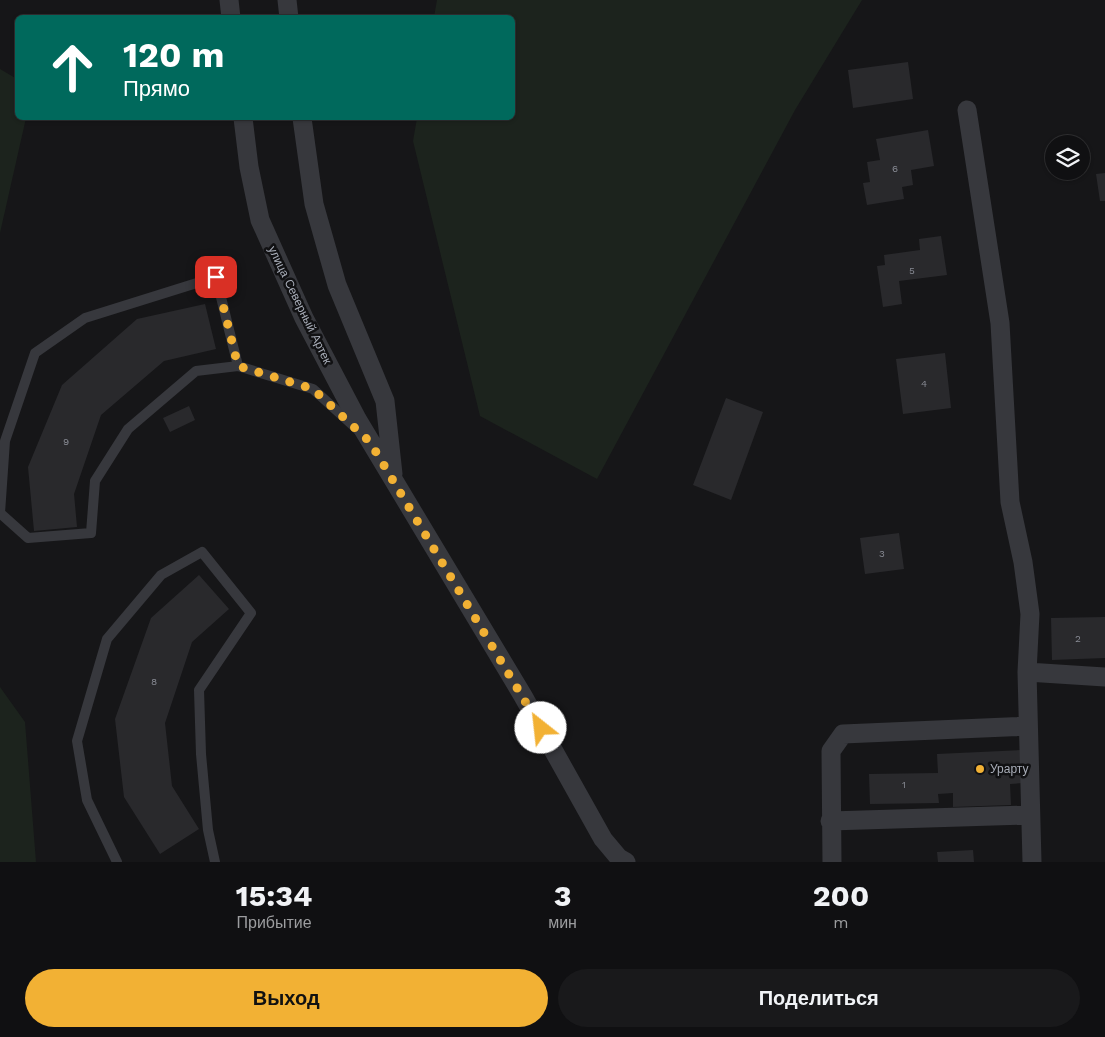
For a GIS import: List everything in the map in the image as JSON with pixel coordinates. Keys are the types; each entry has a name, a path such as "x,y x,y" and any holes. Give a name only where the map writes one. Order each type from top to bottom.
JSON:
{"street":[{"path":"228,0 230,15"},
{"path":"287,0 289,15"},
{"path":"967,110 1000,323 1010,502 1023,562 1030,614 1027,672 1029,815 1032,862"},
{"name":"улица Северный Артек","path":"243,120 249,167 260,220 304,318 370,442 523,696 603,839 619,858 626,862"},
{"name":"улица Северный Артек","path":"302,120 314,204 337,285 385,401 394,480"},
{"path":"1027,672 1105,677"},
{"path":"832,862 830,821 831,751 843,734 1028,726"},
{"path":"830,821 1029,815"}],"lane":[{"path":"238,366 216,277 85,318 35,353 6,441 0,513 28,538 91,532 95,481 128,429 196,371 238,366 313,389 370,442"},
{"path":"117,862 87,800 77,741 107,639 161,575 202,552 250,613 199,690 201,754 208,830 215,862"}],"shaded area":[{"path":"437,0 862,0 795,110 597,479 480,416 413,141 417,120 515,120 515,15 434,15"},
{"path":"0,69 15,78 15,120 26,120 0,233"},
{"path":"0,687 25,722 36,862 0,862"}],"building":[{"path":"908,62 913,99 853,108 848,70"},
{"path":"928,130 934,166 911,170 913,185 902,187 904,199 867,205 863,183 870,182 867,162 880,160 876,139"},
{"path":"1105,173 1105,201 1100,201 1096,174"},
{"path":"941,236 947,275 899,281 902,304 883,307 877,266 885,265 884,255 920,250 919,239"},
{"path":"205,304 216,349 164,361 101,415 74,494 77,527 34,531 28,467 62,385 137,319"},
{"path":"945,353 951,408 903,414 896,359"},
{"path":"726,398 763,412 731,500 693,485"},
{"path":"189,406 195,420 170,432 163,418"},
{"path":"899,533 904,569 865,574 860,538"},
{"path":"199,575 229,609 192,642 165,723 172,786 199,829 160,854 124,797 115,719 151,618"},
{"path":"1105,617 1105,658 1052,660 1051,618"},
{"name":"Урарту","path":"1022,750 1023,783 1010,784 1011,805 953,807 953,793 938,794 939,803 870,804 869,774 938,773 937,754"},
{"path":"973,850 974,862 938,862 937,852"}],"place":[{"name":"Урарту","path":"980,769"}],"route":[{"path":"216,277 238,366 313,389 370,442 541,728"}]}
